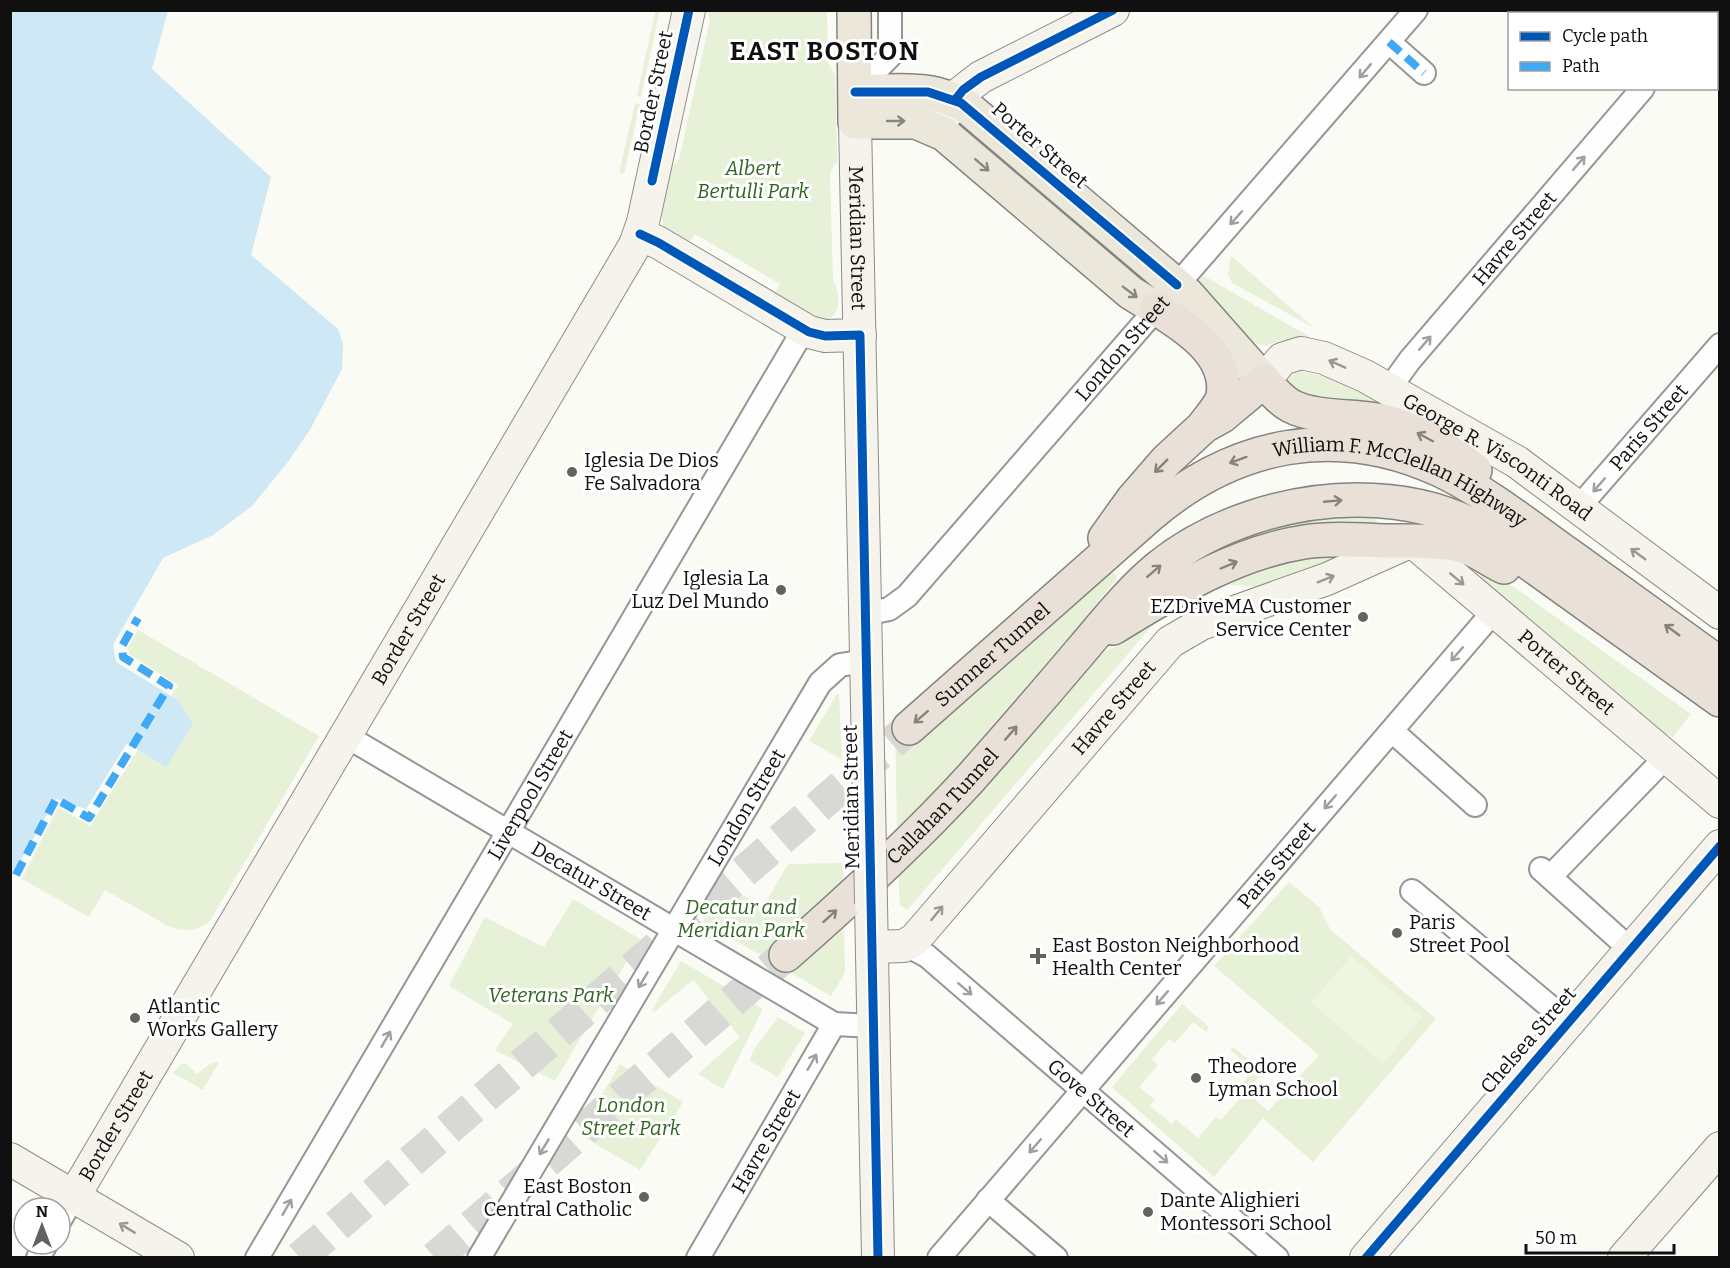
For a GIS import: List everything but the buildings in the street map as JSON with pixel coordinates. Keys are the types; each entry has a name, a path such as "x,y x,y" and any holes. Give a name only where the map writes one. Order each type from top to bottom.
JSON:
{"highway":[{"path":"1167,297 1211,353 1218,368 1223,396 1204,426"},
{"path":"1076,582 1132,499 1159,468 1204,426 1222,416 1264,381 1280,398 1296,408 1384,421 1408,429 1434,442 1574,543 1618,590"},
{"name":"William F. McClellan Highway","path":"1076,582 1158,508 1217,469 1244,458 1274,450 1337,445 1390,453 1448,475 1494,501 1618,590 1716,685"},
{"name":"William F. McClellan Highway","path":"1086,645 1145,579 1179,552 1219,531 1252,518 1322,502 1385,501 1446,513 1486,533 1572,594 1716,685"},
{"path":"1086,645 1195,581 1273,549 1321,540 1460,545 1572,594"},
{"name":"Sumner Tunnel","path":"909,728 1076,582"},
{"name":"Callahan Tunnel","path":"786,955 865,884 947,804 1086,645"}],"main road":[{"name":"Border Street","path":"72,1200 640,234 689,10"},
{"name":"Meridian Street","path":"854,10 871,904 886,947 873,1026 878,1257"},
{"path":"936,129 955,100 981,77 1113,10"},
{"name":"Porter Street","path":"855,107 928,92 955,100 974,112 1167,297 1264,381"},
{"name":"Porter Street","path":"855,107 936,129 952,139 1131,293 1167,297"},
{"path":"640,234 804,329 819,335 860,335"},
{"name":"George R. Visconti Road","path":"1264,381 1282,359 1305,353 1324,358 1389,389 1493,447 1580,507 1638,555 1719,613"},
{"name":"Porter Street","path":"1412,542 1719,802"},
{"name":"Havre Street","path":"886,947 915,939 1170,642 1201,624 1327,579 1412,542"},
{"name":"Chelsea Street","path":"1366,1257 1719,846"},
{"path":"1624,1257 1719,1148"},
{"path":"10,1159 53,1196"},
{"path":"72,1210 178,1257"}],"street":[{"path":"855,107 890,56 890,10"},
{"name":"London Street","path":"865,614 888,609 907,596 1416,10"},
{"path":"1389,42 1424,73"},
{"name":"Havre Street","path":"1389,389 1410,360 1640,90"},
{"name":"Liverpool Street","path":"257,1257 510,832 804,329"},
{"name":"Paris Street","path":"1580,507 1719,345"},
{"name":"Paris Street","path":"939,1257 1495,610"},
{"name":"London Street","path":"479,1257 824,678 840,665 866,661"},
{"path":"1392,731 1476,805"},
{"name":"Decatur Street","path":"346,736 834,1024 873,1026"},
{"path":"1630,949 1545,873 1666,757"},
{"path":"1412,891 1567,1021"},
{"name":"Gove Street","path":"886,947 914,949 927,956 1277,1257"},
{"name":"Havre Street","path":"698,1257 834,1024"},
{"path":"988,1200 1056,1257"}],"green space":[{"path":"655,11 660,11 641,97 637,96"},
{"name":"Albert Bertulli Park","path":"707,11 827,11 828,62 835,75 837,161 830,173 833,280 838,292 838,304 834,314 824,322 772,299 780,284 695,234 688,244 663,228 662,213 671,169 679,159 710,20"},
{"path":"635,103 640,104 624,174 619,173"},
{"path":"1231,256 1313,327 1232,283 1228,275"},
{"path":"1204,276 1310,337 1309,339 1282,342 1281,340 1266,346 1248,341 1196,284"},
{"path":"1301,371 1325,377 1405,412 1308,398 1281,380"},
{"path":"1348,513 1376,516 1378,533 1178,575 1220,551 1259,533 1301,521"},
{"path":"1357,551 1269,588 1222,584 1274,559"},
{"path":"1486,567 1691,714 1673,737 1665,734 1661,736 1480,580"},
{"path":"1110,571 1117,575 1117,578 1018,703 897,833 895,714 900,718"},
{"path":"1151,627 907,910 900,905 898,870 1081,670 1105,652"},
{"path":"138,630 319,736 210,921 191,930 170,927 105,890 89,917 22,879 58,807 90,826 138,750 166,767 178,700 171,696 178,685 129,654 128,647"},
{"path":"839,694 842,760 809,741"},
{"name":"Decatur and Meridian Park","path":"843,863 845,973 831,996 703,922 725,885 763,907 788,864"},
{"path":"1289,882 1319,907 1330,929 1436,1019 1313,1162 1263,1118 1214,1177 1112,1087 1182,1004 1209,1027 1206,1032 1193,1022 1175,1043 1169,1039 1152,1059 1158,1065 1139,1087 1155,1100 1150,1106 1172,1124 1176,1119 1198,1138 1216,1117 1221,1120 1241,1097 1235,1092 1254,1070 1230,1050 1233,1047 1263,1071 1246,1092 1268,1111 1319,1055 1214,966"},
{"name":"Veterans Park","path":"573,899 640,939 555,1081 495,1050 513,1024 449,986 485,917 544,947"},
{"path":"1351,956 1422,1017 1383,1064 1311,1003"},
{"path":"681,961 763,1009 723,1089 698,1074 740,1037 693,980 654,1012 652,1010"},
{"path":"778,1017 805,1033 778,1077 750,1061 758,1044"},
{"path":"219,1062 203,1090 173,1073 181,1064 186,1064 197,1074 211,1063"},
{"name":"London Street Park","path":"620,1064 683,1102 640,1170 579,1134"}],"water":[{"path":"11,10 168,11 152,69 271,177 251,255 338,329 343,344 342,369 311,428 288,462 252,506 213,535 163,558 113,645 116,662 178,700 193,724 166,767 127,743 86,809 56,799 11,877"}],"tunnel":[{"path":"300,1258 909,728"},
{"path":"435,1258 786,955"}],"marked path":[{"path":"1389,42 1424,73"},
{"path":"16,875 56,799 89,818 169,686 123,657 122,646 138,618"}],"cycle path":[{"path":"652,181 689,10"},
{"path":"955,100 963,90 981,77 1113,10"},
{"path":"855,92 928,92 961,103 1177,285"},
{"path":"640,234 809,332 825,336 860,335 878,1258"},
{"path":"1366,1258 1720,846"}],"place":[{"name":"Iglesia De Dios Fe Salvadora","path":"572,472"},
{"name":"Iglesia La Luz Del Mundo","path":"781,590"},
{"name":"EZDriveMA Customer Service Center","path":"1363,617"},
{"name":"Paris Street Pool","path":"1397,933"},
{"name":"East Boston Neighborhood Health Center","path":"1038,956"},
{"name":"Atlantic Works Gallery","path":"135,1018"},
{"name":"Theodore Lyman School","path":"1196,1078"},
{"name":"East Boston Central Catholic","path":"644,1197"},
{"name":"Dante Alighieri Montessori School","path":"1148,1212"}],"district":[{"name":"EAST BOSTON","path":"825,51"}]}
